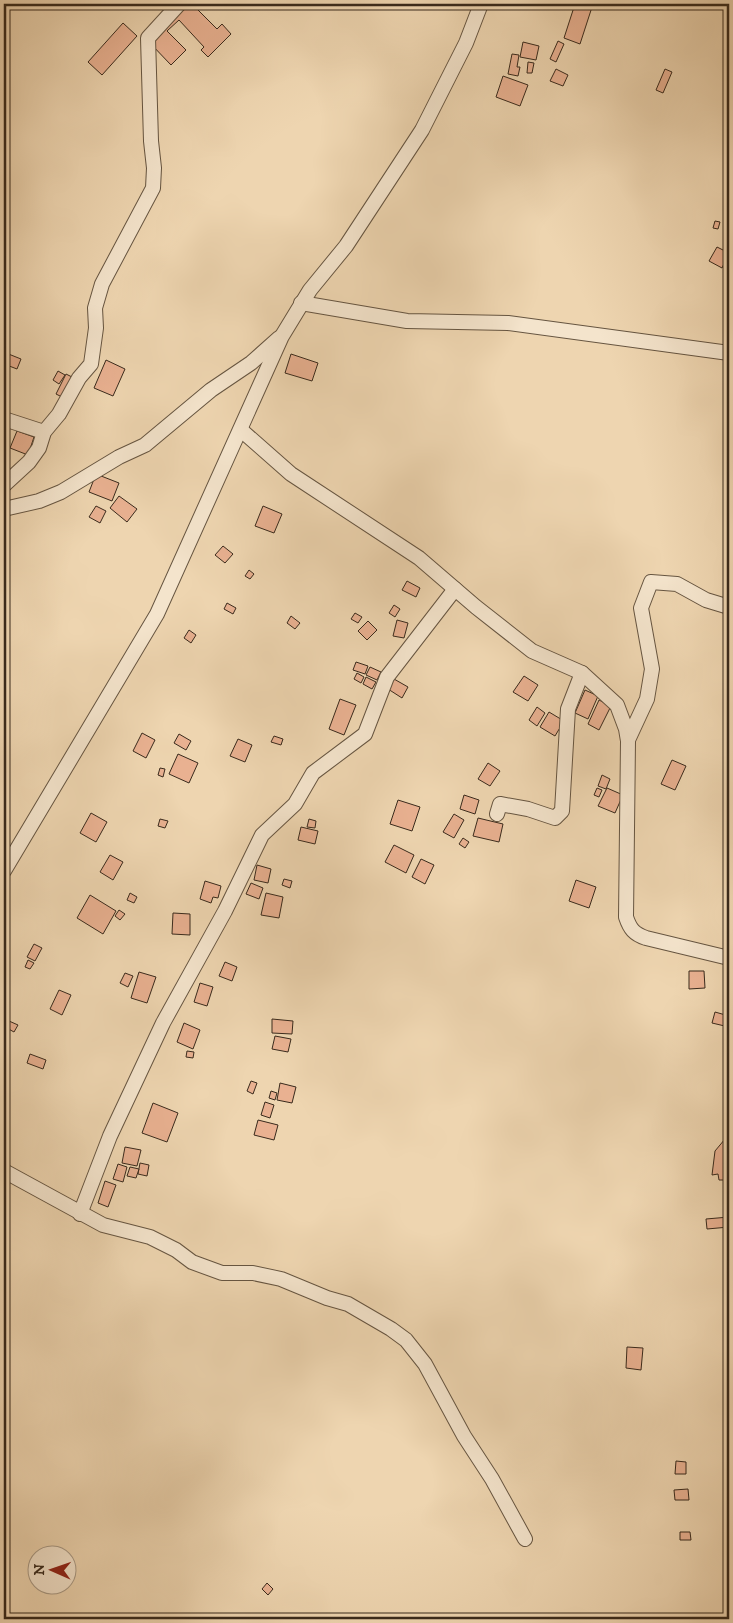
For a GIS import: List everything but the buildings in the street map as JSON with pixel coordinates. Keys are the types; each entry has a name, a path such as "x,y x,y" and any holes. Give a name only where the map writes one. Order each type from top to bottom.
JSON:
{"street":[{"path":"4,485 29,462 39,448 44,432 60,414 78,378 90,364 96,328 95,308 102,284 153,188 154,168 147,42 149,34 179,4"},
{"path":"4,871 157,614 282,336 301,303 325,268 346,246 422,130 466,43 481,4"},
{"path":"301,303 407,321 508,323 729,353"},
{"path":"4,509 39,501 61,492 119,457 145,445 212,390 251,363 282,336"},
{"path":"4,419 44,432"},
{"path":"241,430 291,474 419,558 532,651 582,673 617,705 626,729 628,741 626,917 629,927 635,934 646,938 729,958"},
{"path":"628,741 647,699 652,669 641,608 651,582 677,584 706,600 729,607"},
{"path":"80,1214 110,1136 163,1023 225,910 262,835 295,804 313,772 365,734 387,677 456,589"},
{"path":"497,814 500,804 555,818 562,811 568,709 582,673"},
{"path":"4,1171 80,1214 103,1225 150,1237 176,1250 192,1262 222,1272 253,1273 281,1279 327,1298 348,1304 391,1329 406,1340 425,1364 464,1436 492,1479 525,1539"}]}
